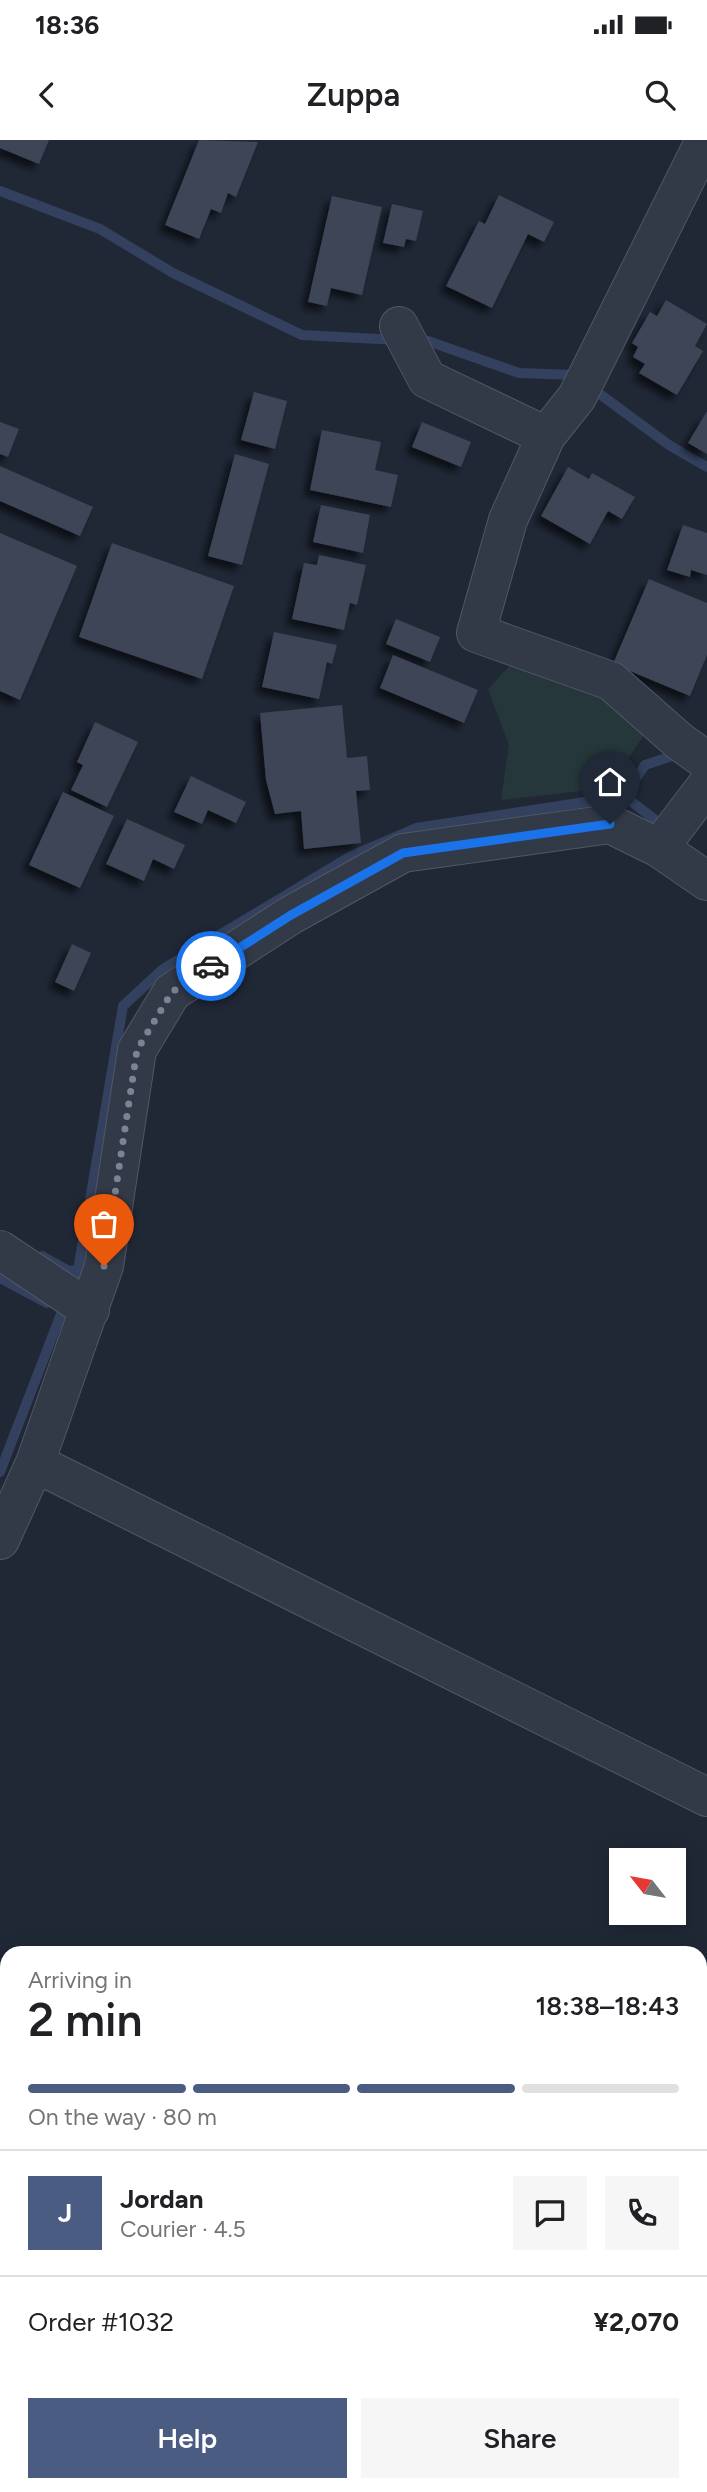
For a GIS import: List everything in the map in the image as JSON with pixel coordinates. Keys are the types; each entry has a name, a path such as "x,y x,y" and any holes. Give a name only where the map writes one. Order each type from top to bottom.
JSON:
{"street":[{"path":"670,833 699,761 611,681 476,633 508,520 546,436 584,383 705,140"},
{"path":"406,339 427,379 546,436"},
{"path":"0,1540 35,1463 104,1266 137,1050 172,992 291,915 403,853 610,824 670,833 707,881"},
{"path":"0,1250 90,1310"},
{"path":"35,1463 707,1797"}],"shaded area":[{"path":"519,656 609,691 647,731 608,788 501,800 509,745 488,689"}],"building":[{"path":"0,140 49,140 39,164 0,148"},
{"path":"199,140 258,142 236,197 228,193 221,213 211,209 199,239 165,225"},
{"path":"499,195 554,222 544,242 528,234 492,308 446,286 479,221 485,224"},
{"path":"332,196 382,207 362,295 331,288 327,306 308,302"},
{"path":"392,204 423,211 416,241 406,239 404,247 383,243"},
{"path":"666,300 707,324 695,346 703,351 677,395 639,373 645,364 633,357 638,347 632,343 650,312 657,316"},
{"path":"254,392 287,401 275,449 241,440"},
{"path":"707,411 707,454 688,443"},
{"path":"0,422 19,429 8,457 0,454"},
{"path":"422,422 471,442 461,467 412,447"},
{"path":"322,430 381,442 375,470 398,475 391,507 310,490"},
{"path":"235,454 269,464 242,565 208,556"},
{"path":"0,466 93,507 80,536 0,501"},
{"path":"568,467 589,479 592,473 635,497 622,519 608,511 590,544 541,516"},
{"path":"321,505 370,515 363,553 313,542"},
{"path":"683,525 707,533 707,575 691,570 690,577 667,570"},
{"path":"0,533 77,566 20,700 0,691"},
{"path":"112,543 234,586 202,679 79,637"},
{"path":"319,555 366,565 357,605 350,603 344,630 292,619 304,563 317,565"},
{"path":"649,579 707,603 707,655 690,696 613,664"},
{"path":"396,619 440,637 430,662 386,644"},
{"path":"274,632 337,645 332,664 327,662 319,699 262,687"},
{"path":"393,655 478,690 464,723 380,688"},
{"path":"342,705 347,758 367,756 370,790 356,791 361,843 304,849 301,811 275,814 266,780 260,713"},
{"path":"95,722 138,742 107,807 71,790 83,765 77,762"},
{"path":"191,776 246,802 236,823 208,810 202,824 174,812"},
{"path":"63,792 114,816 80,888 29,865"},
{"path":"127,819 185,845 174,869 153,859 144,881 106,864"},
{"path":"72,944 91,953 74,991 55,982"}],"waterway":[{"path":"0,191 100,229 173,273 302,335 398,340"},
{"path":"417,341 428,341 519,373 574,375 669,445 707,467"},
{"path":"624,796 645,765 681,753"},
{"path":"0,1472 78,1270 123,1006 163,969 351,856 416,828 624,796 666,828"},
{"path":"42,1256 69,1271 78,1270"},
{"path":"0,1278 47,1303"}],"way so far":[{"path":"104,1266 137,1050 172,992 211,966"}],"route":[{"path":"211,966 291,915 403,853 610,824"}]}
